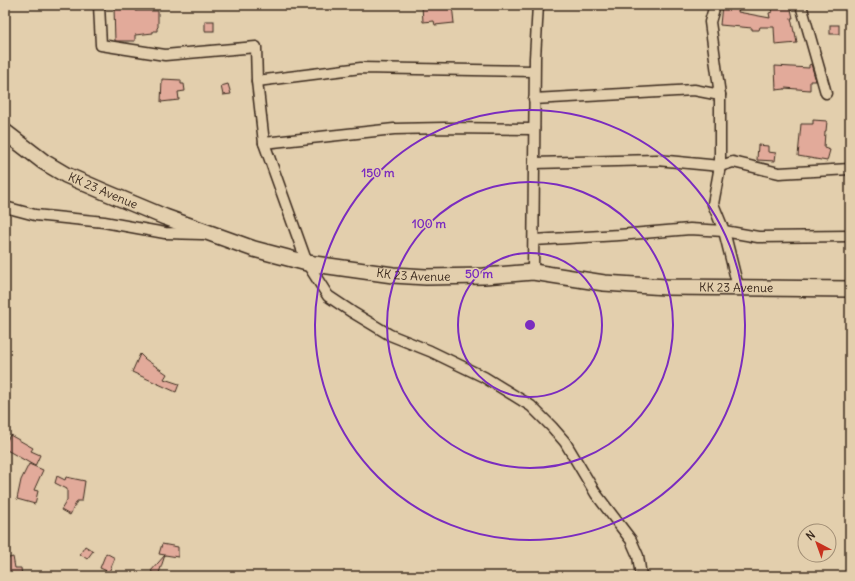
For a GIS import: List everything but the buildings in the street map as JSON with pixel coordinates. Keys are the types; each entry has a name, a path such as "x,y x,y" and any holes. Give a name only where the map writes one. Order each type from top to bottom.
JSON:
{"main road":[{"name":"KK 23 Avenue","path":"5,132 44,162 66,175 165,217 254,249 307,263 426,277 484,276 533,272 612,283 666,287 738,287 818,290 850,289"}],"street":[{"path":"99,5 101,45 165,55 256,47 257,81 264,143 307,263 328,296 390,335 430,351 484,377 531,406 565,442 596,494 631,540 638,556 642,576"},
{"path":"533,272 534,71 538,5"},
{"path":"715,5 710,22 720,95 720,166 713,204 724,231 738,287"},
{"path":"801,5 826,93"},
{"path":"257,81 361,68 534,71"},
{"path":"534,99 694,90 720,95"},
{"path":"264,143 394,129 534,129"},
{"path":"534,163 656,160 720,166 733,162 779,173 850,169"},
{"path":"5,207 36,215 104,222 165,233 214,234"},
{"path":"534,240 690,229 724,231 758,237 850,236"}]}
